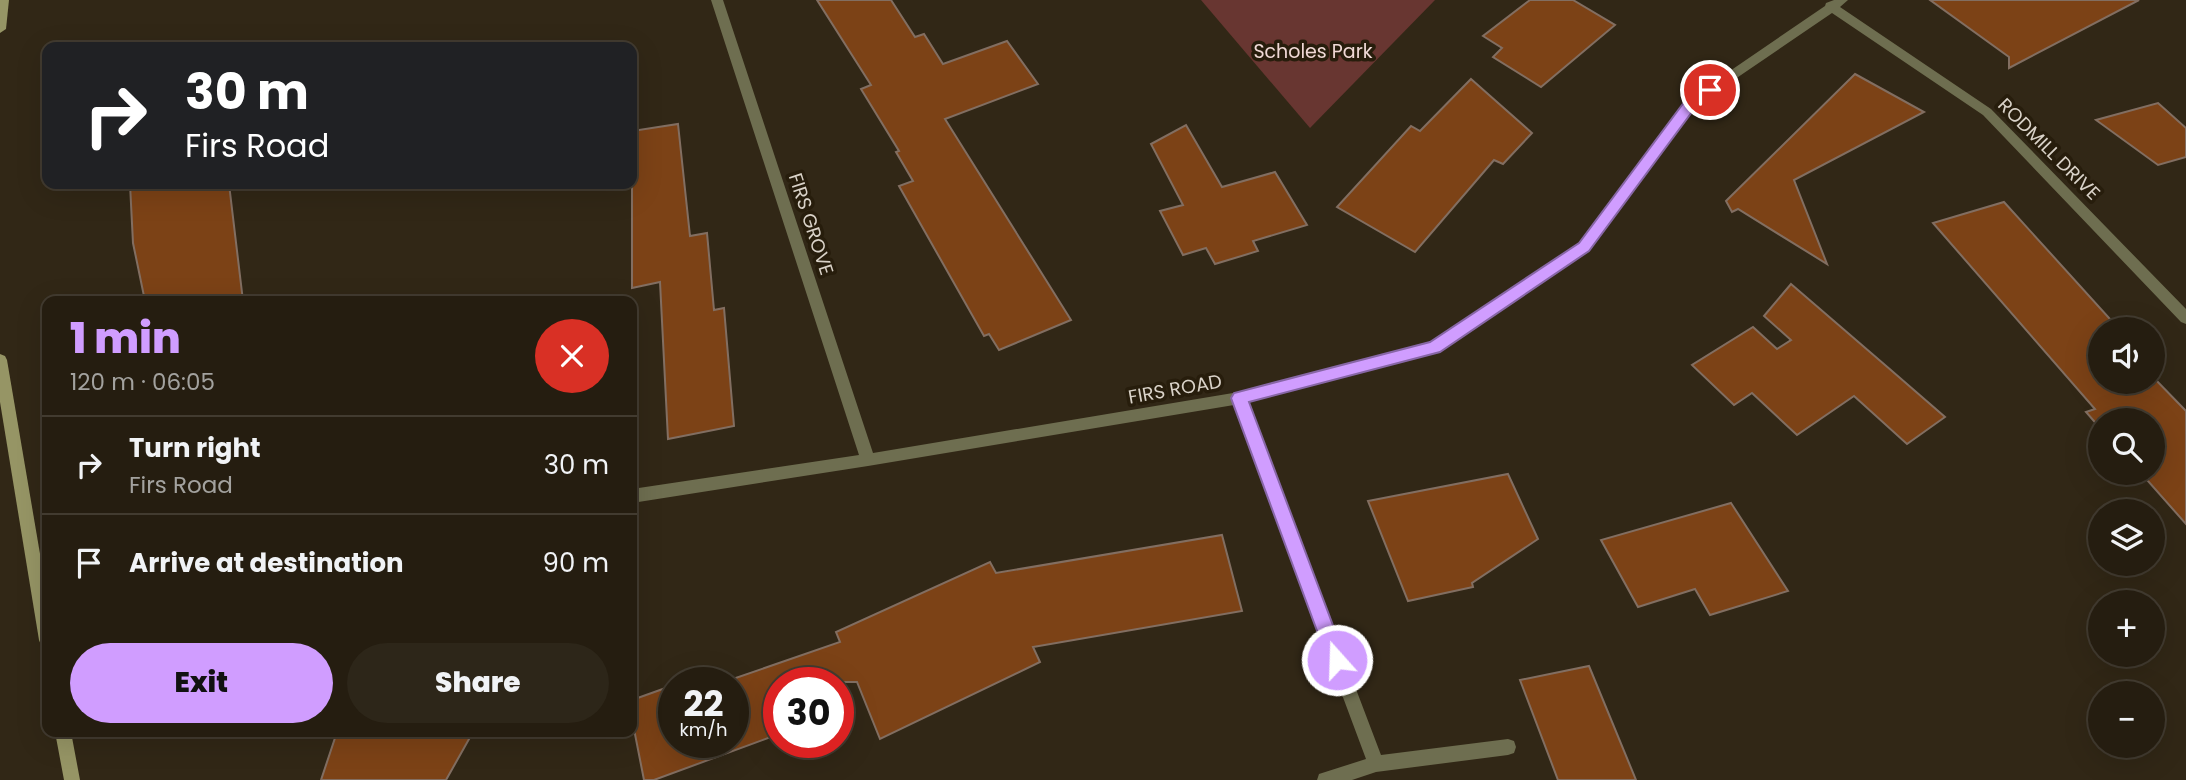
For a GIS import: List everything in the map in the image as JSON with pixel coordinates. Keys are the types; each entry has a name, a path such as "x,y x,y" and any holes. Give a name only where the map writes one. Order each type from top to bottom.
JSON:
{"main road":[{"path":"0,29 3,0"},
{"path":"0,360 42,584"},
{"path":"65,737 72,780"}],"street":[{"name":"FIRS GROVE","path":"717,0 868,460"},
{"name":"FIRS ROAD","path":"637,495 1239,398 1435,347 1584,247 1690,104 1836,3"},
{"name":"RODMILL DRIVE","path":"1836,3 1987,112 2186,318"},
{"path":"1239,398 1376,764"},
{"path":"1325,780 1376,764 1508,747"}],"green space":[{"name":"Scholes Park","path":"1201,0 1435,0 1310,128"}],"building":[{"path":"817,0 891,0 915,37 924,34 943,64 1007,41 1038,84 945,119 1071,320 999,350 989,334 984,336 899,186 913,181 896,152 899,151 861,89 871,85"},
{"path":"1530,0 1573,0 1615,25 1541,87 1493,57 1502,48 1483,36"},
{"path":"1930,0 2139,0 2009,68 2009,57"},
{"path":"1855,74 1924,112 1794,180 1827,264 1738,209 1732,212 1726,201"},
{"path":"1471,79 1532,133 1503,164 1494,160 1415,252 1337,207 1411,126 1420,131"},
{"path":"2158,103 2186,128 2186,157 2158,165 2096,120"},
{"path":"678,124 690,236 707,233 714,310 724,308 734,426 668,439 660,282 632,288 632,189 637,189 637,130"},
{"path":"1186,125 1222,187 1275,172 1307,225 1253,241 1258,251 1215,264 1206,248 1183,255 1160,211 1183,205 1151,144"},
{"path":"130,189 230,189 242,296 144,296 133,243"},
{"path":"2004,202 2108,317 2088,317 2088,394 2165,394 2165,389 2186,411 2186,524 2152,485 2165,485 2165,408 2094,408 1933,223"},
{"path":"1791,284 1945,417 1907,444 1854,396 1797,435 1752,393 1734,405 1692,365 1753,327 1777,349 1791,340 1764,316"},
{"path":"1508,474 1538,539 1472,583 1473,587 1408,601 1368,501"},
{"path":"1731,503 1788,591 1710,615 1695,589 1638,607 1601,540"},
{"path":"1222,535 1242,611 1033,647 1040,662 880,739 857,682 854,682 854,667 768,667 840,642 836,632 990,562 996,573"},
{"path":"1589,666 1636,780 1558,780 1520,680"},
{"path":"763,669 763,740 749,745 749,673"},
{"path":"658,691 658,758 714,758 654,780 644,780 636,737 637,698"},
{"path":"335,737 470,737 446,780 321,780"}],"route":[{"path":"1337,660 1239,398 1435,347 1584,247 1690,104 1710,90"}]}
